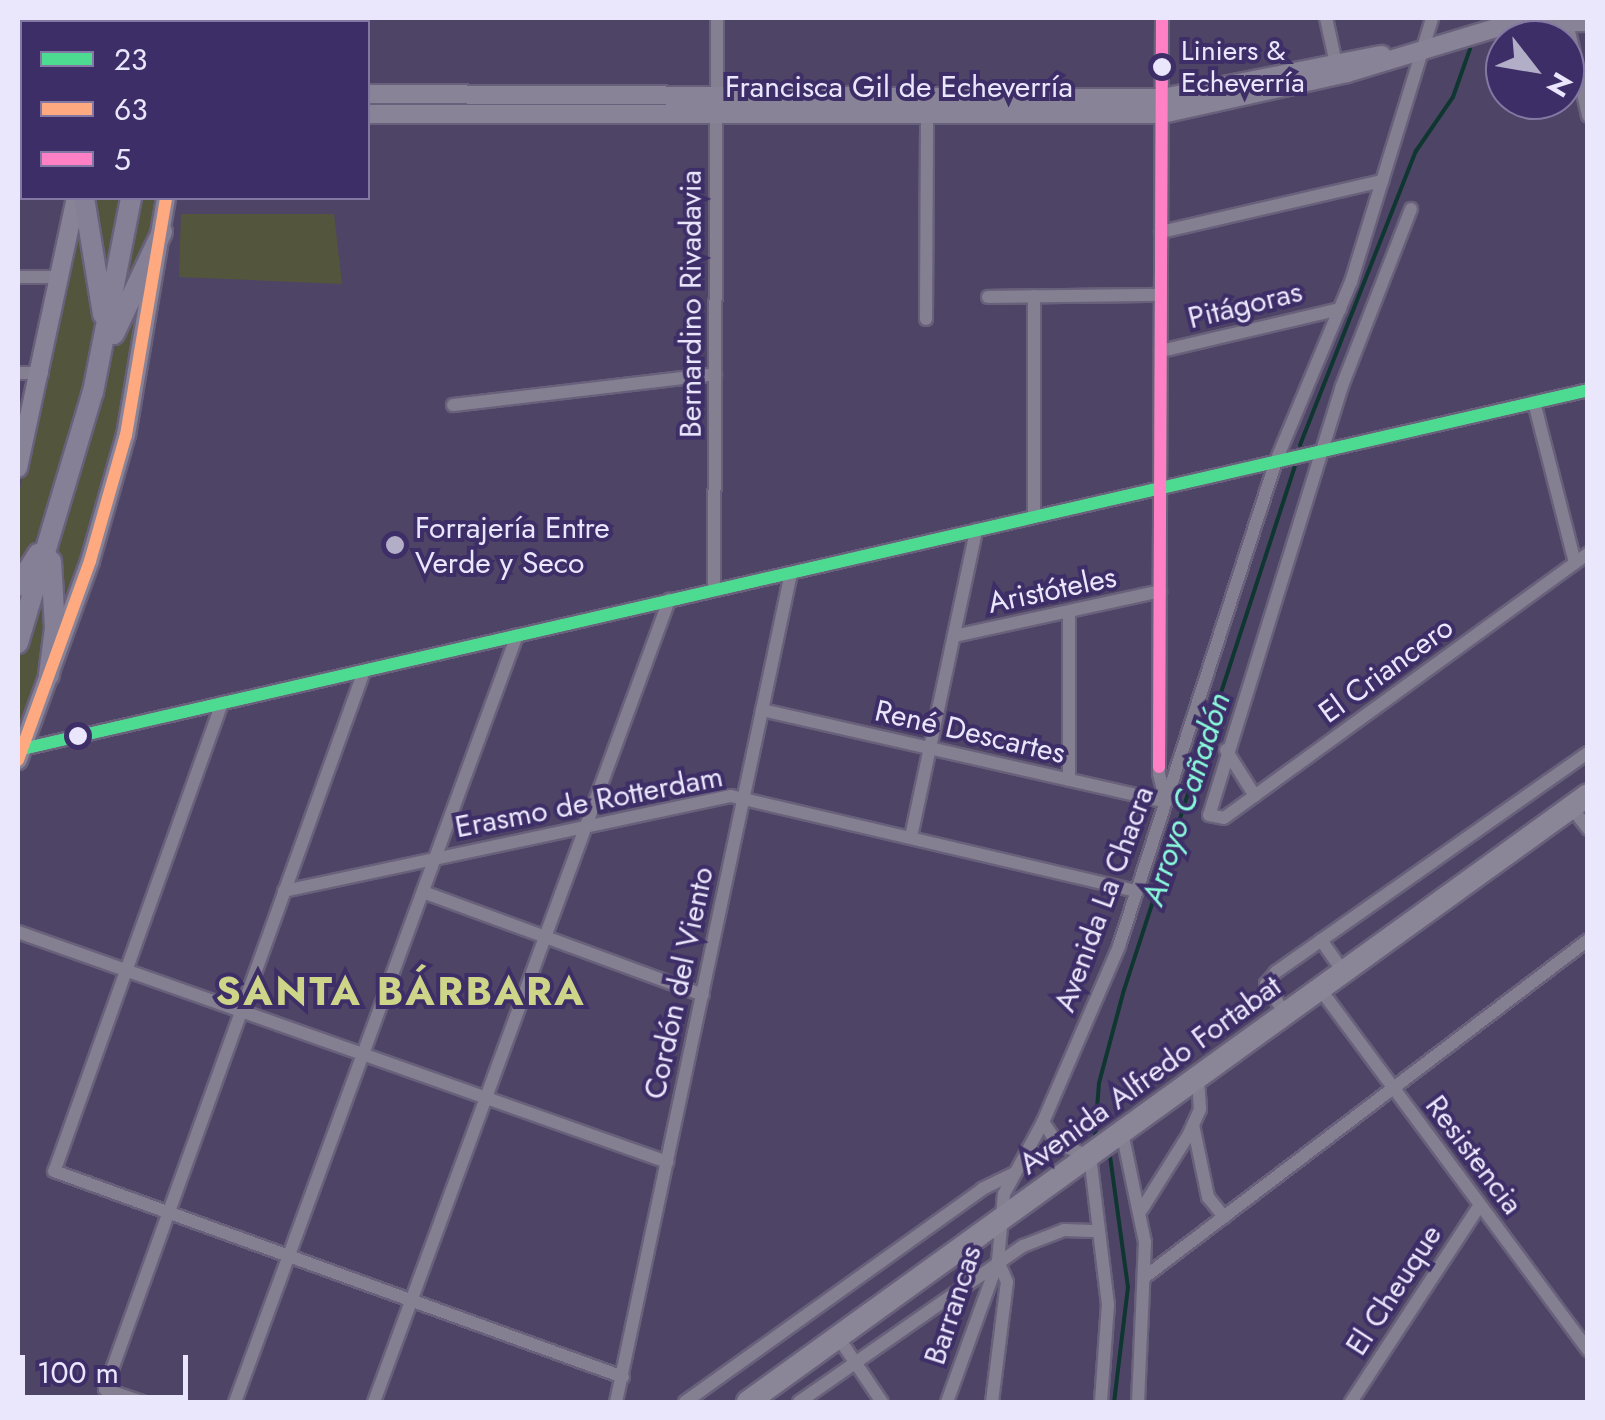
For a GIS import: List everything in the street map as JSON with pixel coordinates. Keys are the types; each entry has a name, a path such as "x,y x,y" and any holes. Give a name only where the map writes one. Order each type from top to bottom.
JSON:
{"highway":[{"name":"Avenida Alfredo Fortabat","path":"748,1402 1579,801"}],"main road":[{"path":"84,200 101,286 103,347"},
{"path":"18,643 66,493 93,392 131,200"},
{"path":"93,392 162,232"},
{"path":"18,586 66,493"},
{"path":"49,675 55,529"}],"street":[{"name":"Bernardino Rivadavia","path":"714,590 717,18"},
{"path":"1162,18 1159,774 1166,802"},
{"path":"1326,18 1337,68"},
{"name":"Avenida La Chacra","path":"1000,1221 1013,1174 1043,1122 1137,891 1276,461 1340,309 1432,18"},
{"name":"Francisca Gil de Echeverría","path":"370,94 717,105 1162,106 1422,51 1485,31"},
{"name":"Francisca Gil de Echeverría","path":"370,114 717,105"},
{"path":"926,320 927,106"},
{"path":"1161,232 1382,182"},
{"path":"18,468 42,372 76,200"},
{"path":"19,753 49,675 126,436 166,200"},
{"path":"1255,796 1226,750 1321,451 1412,210"},
{"path":"18,277 62,277"},
{"path":"988,297 1161,295"},
{"path":"1034,296 1034,517"},
{"name":"Pitágoras","path":"1161,351 1340,309"},
{"path":"18,373 42,372"},
{"path":"453,405 716,374"},
{"path":"19,753 364,670 1588,390"},
{"path":"1534,402 1575,563"},
{"path":"911,837 976,530"},
{"name":"El Criancero","path":"1226,750 1208,806 1212,818 1224,818 1588,554"},
{"name":"Cordón del Viento","path":"616,1402 791,572"},
{"name":"Aristóteles","path":"954,636 1069,614 1160,591"},
{"path":"374,1402 668,600"},
{"path":"1069,614 1070,780"},
{"path":"235,1402 516,636"},
{"path":"142,1402 105,1389 364,670"},
{"path":"222,703 54,1171 622,1377"},
{"name":"René Descartes","path":"762,710 1166,802"},
{"path":"1285,1014 1266,984 1321,940 1588,752"},
{"name":"Erasmo de Rotterdam","path":"284,891 705,798 744,798 1137,891"},
{"path":"1579,801 1588,830"},
{"path":"422,892 702,994"},
{"path":"18,932 667,1162"},
{"path":"1321,940 1343,972"},
{"path":"1146,1276 1588,940"},
{"name":"Resistencia","path":"1320,989 1588,1350"},
{"path":"1198,1077 1193,1125 1208,1197 1224,1217"},
{"path":"1043,1122 1058,1144 1090,1156 1108,1304 1101,1402"},
{"path":"1142,1208 1193,1125"},
{"path":"1122,1132 1142,1208 1146,1276 1138,1402"},
{"path":"685,1402 982,1188 1013,1174"},
{"name":"El Cheuque","path":"1351,1402 1480,1206"},
{"name":"Barrancas","path":"947,1402 998,1262 1000,1221"},
{"path":"799,1402 998,1262 1050,1234 1099,1231"},
{"path":"992,1402 999,1389 1006,1282 998,1262"},
{"path":"838,1337 882,1402"}],"green space":[{"path":"88,200 125,200 107,301"},
{"path":"136,200 156,200 150,244 115,321"},
{"path":"80,204 98,305 93,353 58,488 18,579 18,498"},
{"path":"181,214 334,214 342,284 179,277"},
{"path":"151,273 99,505 60,628 57,544 113,352"},
{"path":"47,569 50,647 18,742 18,657"}],"waterway":[{"name":"Arroyo Cañadón","path":"1300,445 1416,151 1453,97 1470,49"},
{"name":"Arroyo Cañadón","path":"1095,1136 1099,1083 1124,990 1295,466"},
{"name":"Arroyo Cañadón","path":"1110,1156 1128,1287 1114,1402"}],"transit line":[{"name":"5","path":"1159,767 1162,18"},
{"name":"63","path":"18,760 90,561 126,435 166,200"},
{"name":"23","path":"18,750 1588,390"}],"place":[{"name":"Liniers & Echeverría","path":"1162,67"},
{"name":"Forrajería Entre Verde y Seco","path":"395,545"}],"district":[{"name":"SANTA BÁRBARA","path":"401,991"}]}
